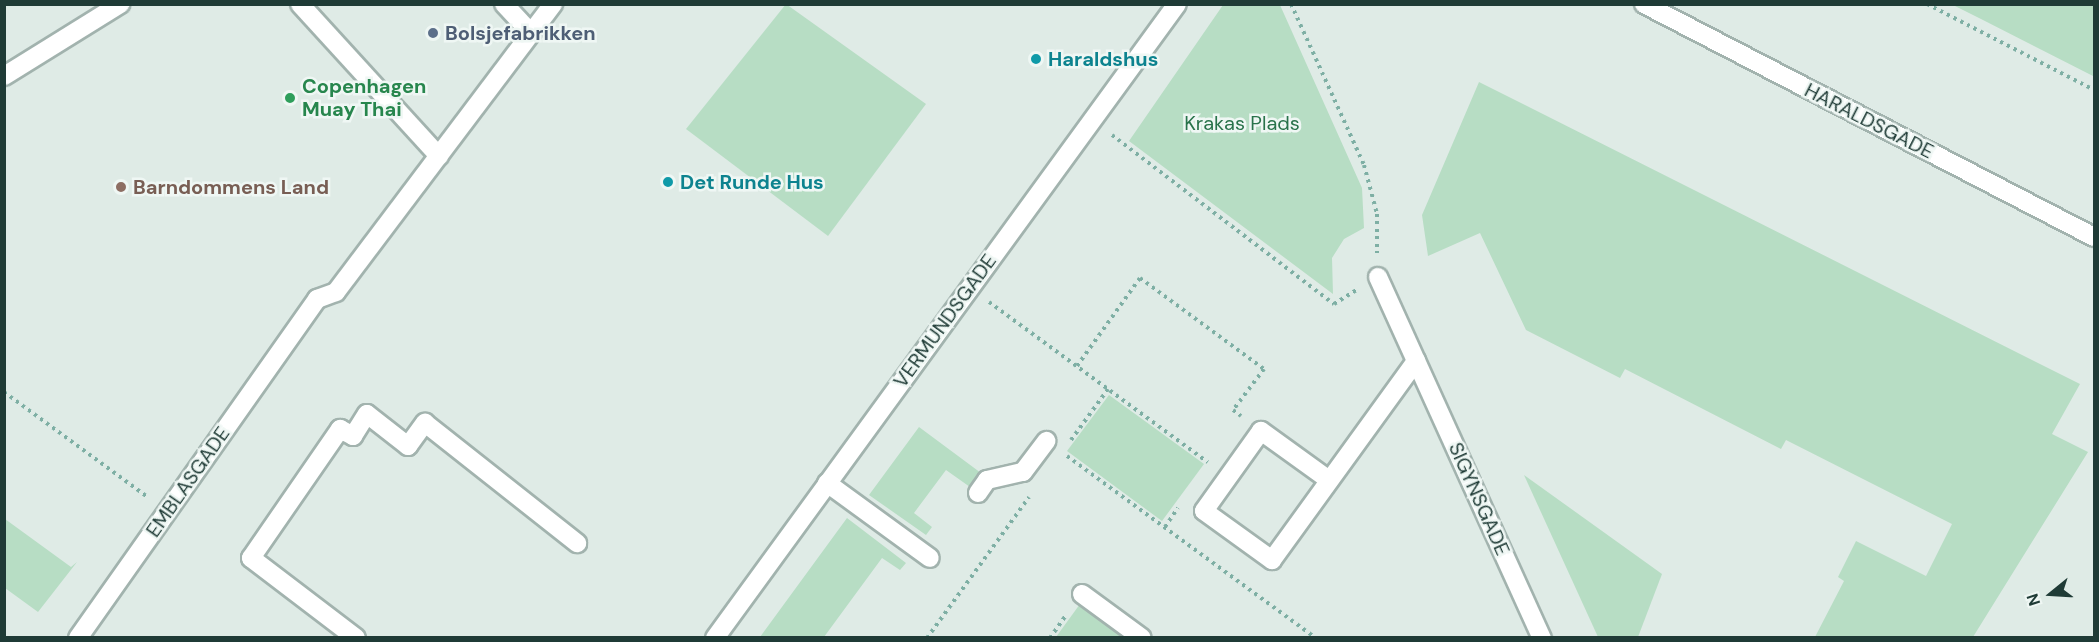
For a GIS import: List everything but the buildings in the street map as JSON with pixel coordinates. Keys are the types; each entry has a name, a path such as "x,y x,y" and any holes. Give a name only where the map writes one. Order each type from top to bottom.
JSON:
{"street":[{"path":"4,76 120,4"},
{"path":"300,4 439,156"},
{"path":"504,4 531,33"},
{"name":"EMBLASGADE","path":"78,638 317,299 336,292 553,4"},
{"name":"VERMUNDSGADE","path":"715,638 1177,4"},
{"name":"HARALDSGADE","path":"1644,4 2094,237"},
{"name":"SIGYNSGADE","path":"1377,277 1542,638"},
{"path":"1329,480 1261,431 1204,511 1272,560 1416,361"},
{"path":"356,638 251,558 340,429 353,436 368,414 408,446 425,423 577,543"},
{"path":"978,493 987,480 1023,472 1046,441"},
{"path":"827,483 930,558"},
{"path":"1082,594 1142,638"}],"path":[{"path":"1091,119 1334,304 1377,277 1377,214 1364,165 1290,4"},
{"path":"1927,4 2094,90"},
{"path":"1077,366 1140,278 1264,369 1233,410 1261,431"},
{"path":"969,287 1228,476"},
{"path":"1062,452 1108,389"},
{"path":"4,392 167,512"},
{"path":"1046,441 1316,638"},
{"path":"927,638 1035,489"}],"green space":[{"path":"786,4 926,104 828,236 686,129"},
{"name":"Krakas Plads","path":"1223,5 1280,5 1362,188 1364,228 1344,239 1332,258 1333,294 1129,141"},
{"path":"1953,5 2094,5 2093,76 1981,19"},
{"path":"1479,82 2080,384 2052,434 2088,452 1973,637 1815,637 1844,581 1838,577 1856,541 1926,576 1952,524 1786,440 1781,449 1625,369 1620,378 1526,330 1480,233 1428,256 1422,215"},
{"path":"1109,395 1204,464 1162,521 1067,451"},
{"path":"919,427 981,473 970,487 946,470 914,513 932,527 926,535 869,495"},
{"path":"1524,475 1662,574 1638,637 1598,637"},
{"path":"847,518 906,563 900,570 882,558 824,637 760,637"},
{"path":"5,519 71,567 77,562 38,612 5,588"},
{"path":"1080,604 1126,637 1056,637"}],"place":[{"name":"Bolsjefabrikken","path":"433,33"},
{"name":"Haraldshus","path":"1036,59"},
{"name":"Copenhagen Muay Thai","path":"290,98"},
{"name":"Det Runde Hus","path":"668,182"},
{"name":"Barndommens Land","path":"121,187"}]}
